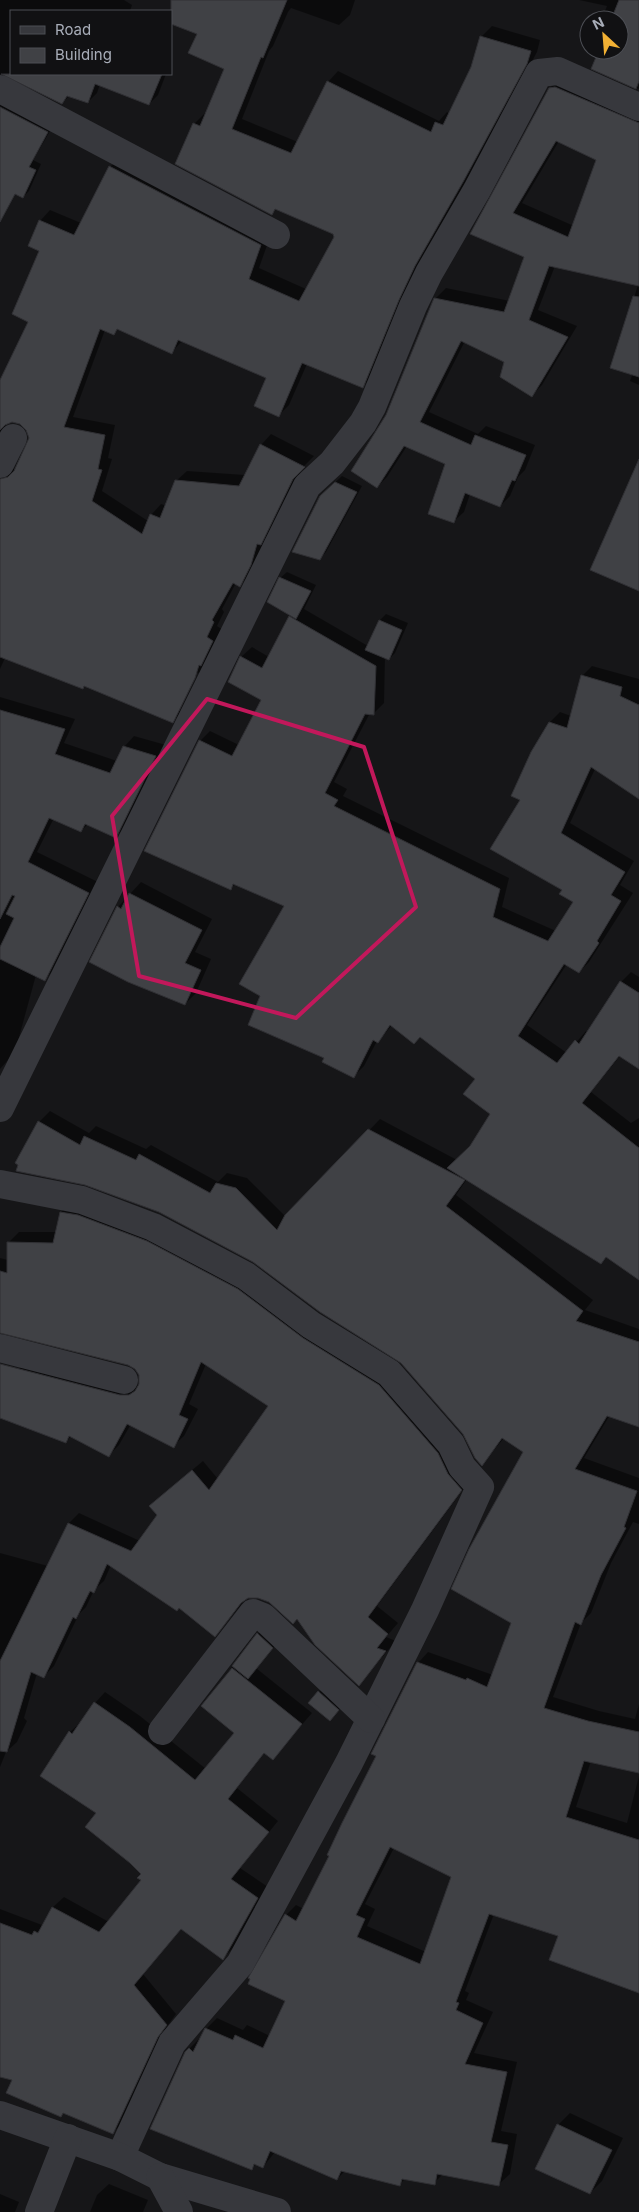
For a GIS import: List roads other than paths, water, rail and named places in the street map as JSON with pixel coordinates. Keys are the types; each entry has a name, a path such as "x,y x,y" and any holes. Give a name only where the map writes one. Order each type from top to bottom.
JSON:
{"street":[{"path":"0,1108 307,486 332,463 363,424 372,407 417,298 539,73 558,71 639,107"},
{"path":"0,89 276,235"},
{"path":"0,464 13,438"},
{"path":"0,1184 82,1200 153,1227 246,1276 311,1325 389,1373 451,1444 462,1467 480,1487 425,1610 371,1719 240,1964 172,2043 120,2157"},
{"path":"0,1348 124,1380"},
{"path":"162,1731 253,1612 263,1617 371,1719"},
{"path":"0,2115 120,2157 160,2176 277,2212"},
{"path":"39,2212 68,2138"},
{"path":"160,2176 179,2212"}]}
